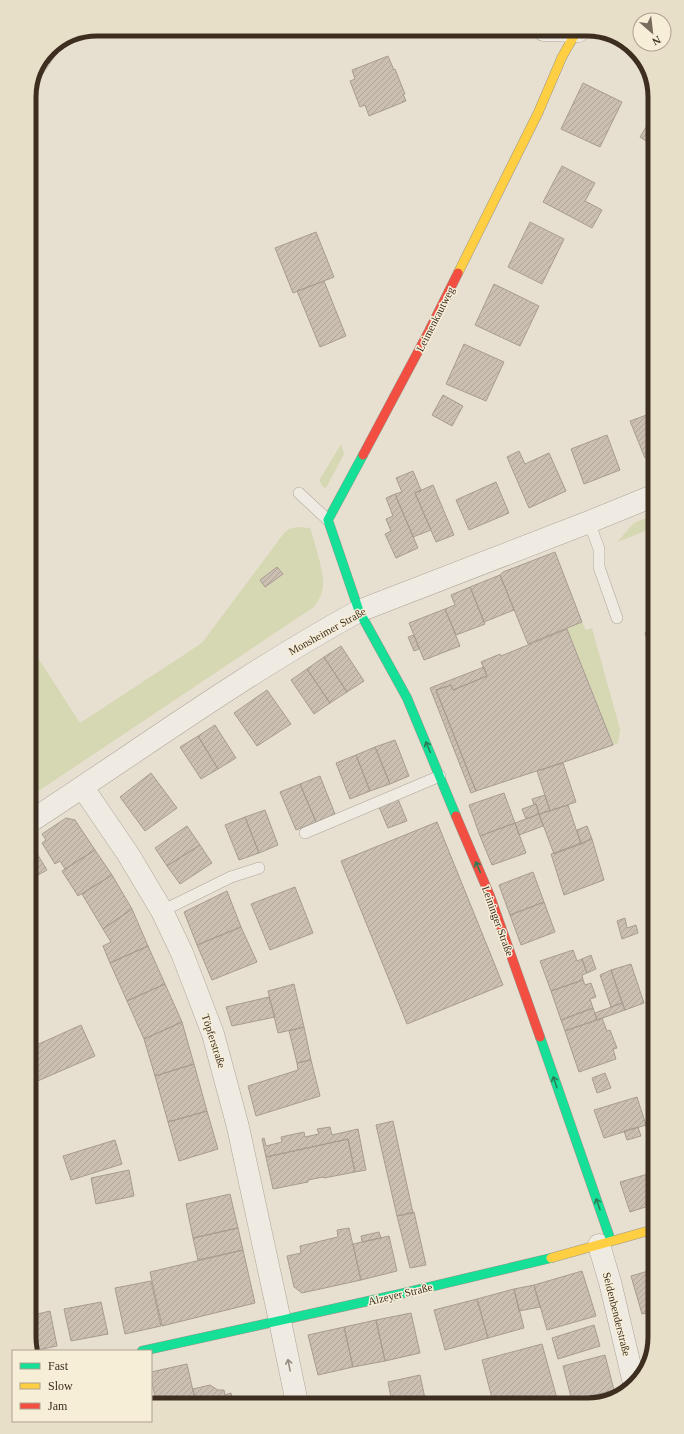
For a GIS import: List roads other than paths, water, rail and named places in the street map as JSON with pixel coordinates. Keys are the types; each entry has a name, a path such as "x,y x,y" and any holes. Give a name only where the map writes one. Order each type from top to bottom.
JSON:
{"street":[{"name":"Leimenkautweg","path":"328,520 429,331 538,113 562,57 575,36"},
{"name":"Monsheimer Straße","path":"36,818 83,788 241,681 359,611 648,498"},
{"path":"328,520 359,611"},
{"name":"Leininger Straße","path":"359,611 408,698 490,896 605,1243"},
{"name":"Töpferstraße","path":"83,788 128,854 162,912 182,954 213,1034 238,1127 296,1398"},
{"name":"Alzeyer Straße","path":"147,1350 458,1281 648,1231"},
{"name":"Seidenbenderstraße","path":"605,1243 610,1282 633,1377"}],"lane":[{"path":"299,492 328,520"},
{"path":"589,522 599,549 599,567 617,618"},
{"path":"305,833 440,776"},
{"path":"162,912 231,876 259,868"}],"railway":[{"path":"41,74 53,56"}]}
